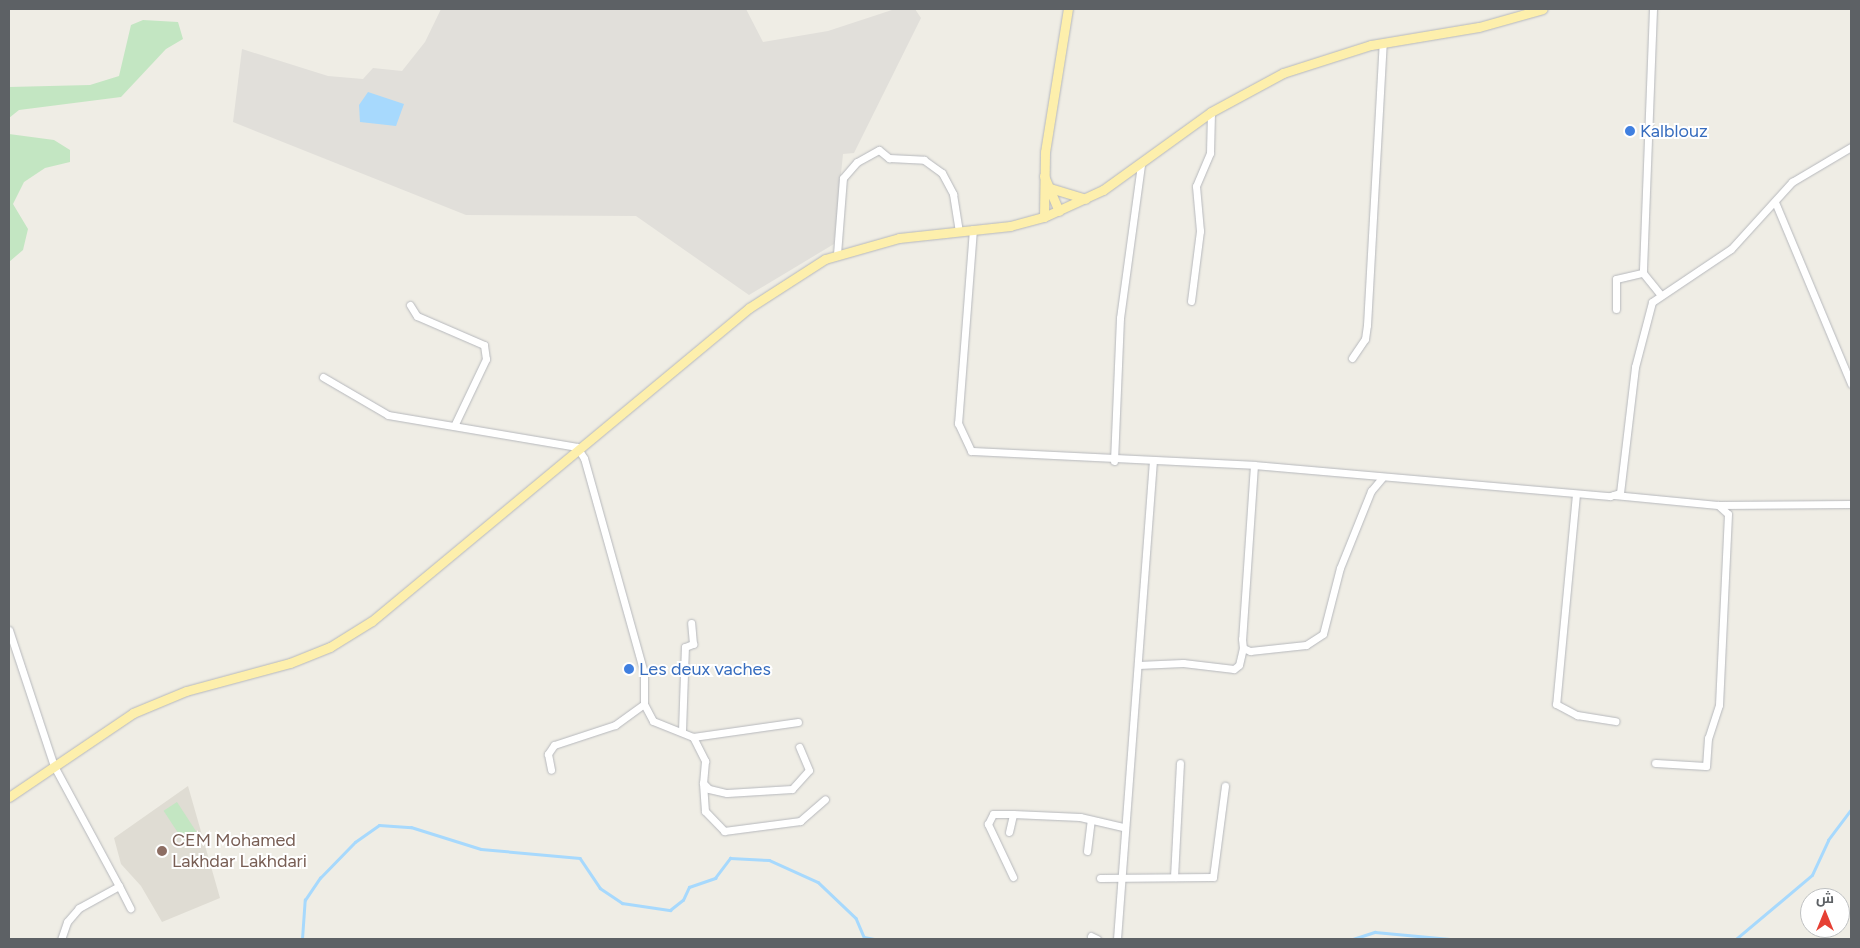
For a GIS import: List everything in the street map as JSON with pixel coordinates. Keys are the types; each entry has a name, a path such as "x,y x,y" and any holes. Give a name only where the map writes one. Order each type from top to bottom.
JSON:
{"main road":[{"path":"9,797 103,731 162,700 290,663 330,647 372,621 577,447 749,308 837,254 960,230 1029,221 1044,217 1085,200 1141,164 1211,112 1283,74 1383,43 1480,27 1543,9"},
{"path":"1044,217 1046,191 1044,176 1067,10"},
{"path":"1046,191 1085,200"},
{"path":"1046,191 1058,211"},
{"path":"1029,221 1046,191"}],"street":[{"path":"1653,9 1642,273 1661,295"},
{"path":"1352,358 1365,339 1367,325 1383,43"},
{"path":"1191,301 1200,231 1196,186 1210,153 1211,112"},
{"path":"1614,495 1620,493 1635,367 1646,318 1652,302 1708,268 1806,172 1851,147"},
{"path":"837,254 843,178 857,162 879,150 889,158 924,160 942,173 953,194 960,230"},
{"path":"1114,461 1120,318 1141,164"},
{"path":"1775,202 1851,384"},
{"path":"973,229 958,423 964,443 971,452 1153,463 1254,465 1382,478 1576,494 1614,495 1718,505 1851,504"},
{"path":"1616,309 1616,280 1642,273"},
{"path":"410,305 417,316 484,345 486,359 454,426"},
{"path":"323,377 388,414 577,447 584,458 644,673 644,704 653,720 682,731 692,737 704,762 705,811 724,831 800,821 825,799"},
{"path":"1117,939 1123,827 1138,665 1153,463"},
{"path":"1138,665 1183,663 1234,669 1240,665 1243,648 1254,465"},
{"path":"1243,648 1250,651 1306,645 1323,634 1340,568 1371,491 1382,478"},
{"path":"1576,494 1556,704 1577,714 1616,721"},
{"path":"1655,763 1706,766 1708,738 1719,705 1729,519 1727,510 1718,505"},
{"path":"682,731 685,648 693,644 691,623"},
{"path":"9,630 54,766 130,908"},
{"path":"551,770 551,746 615,725 644,704"},
{"path":"692,737 798,722"},
{"path":"703,783 727,793 792,789 809,770 800,747"},
{"path":"1174,877 1180,763"},
{"path":"1100,878 1212,877 1225,786"},
{"path":"1013,877 988,824 992,814 1091,820 1123,827"},
{"path":"1009,832 1014,814"},
{"path":"1087,851 1091,820"},
{"path":"61,939 67,922 79,908 119,886"}],"shaded area":[{"path":"441,9 746,9 763,42 828,31 895,9 915,9 921,18 854,153 843,154 834,244 749,295 636,216 466,215 233,122 242,49 328,76 363,79 373,68 402,71 425,42"},
{"name":"CEM Mohamed Lakhdar Lakhdari","path":"188,786 220,898 162,922 141,886 121,864 114,838"}],"green space":[{"path":"143,20 178,22 183,39 166,49 121,97 19,110 9,118 9,87 90,85 119,76 131,25"},
{"path":"9,134 54,140 70,150 70,162 45,168 24,182 13,204 28,229 23,250 9,262"},
{"path":"177,802 198,834 184,843 164,811"}],"water":[{"path":"368,92 404,104 396,126 360,122 359,105"}],"waterway":[{"path":"1736,939 1812,875 1828,840 1851,810"},
{"path":"302,939 305,900 320,878 355,842 379,825 411,827 481,849 580,858 600,888 622,903 670,910 683,900 689,887 715,878 730,858 769,860 818,882 856,918 864,937 874,939"},
{"path":"1353,939 1375,932 1450,939"}],"place":[{"name":"Kalblouz","path":"1630,131"},
{"name":"Les deux vaches","path":"629,669"},
{"name":"CEM Mohamed Lakhdar Lakhdari","path":"162,851"}]}
